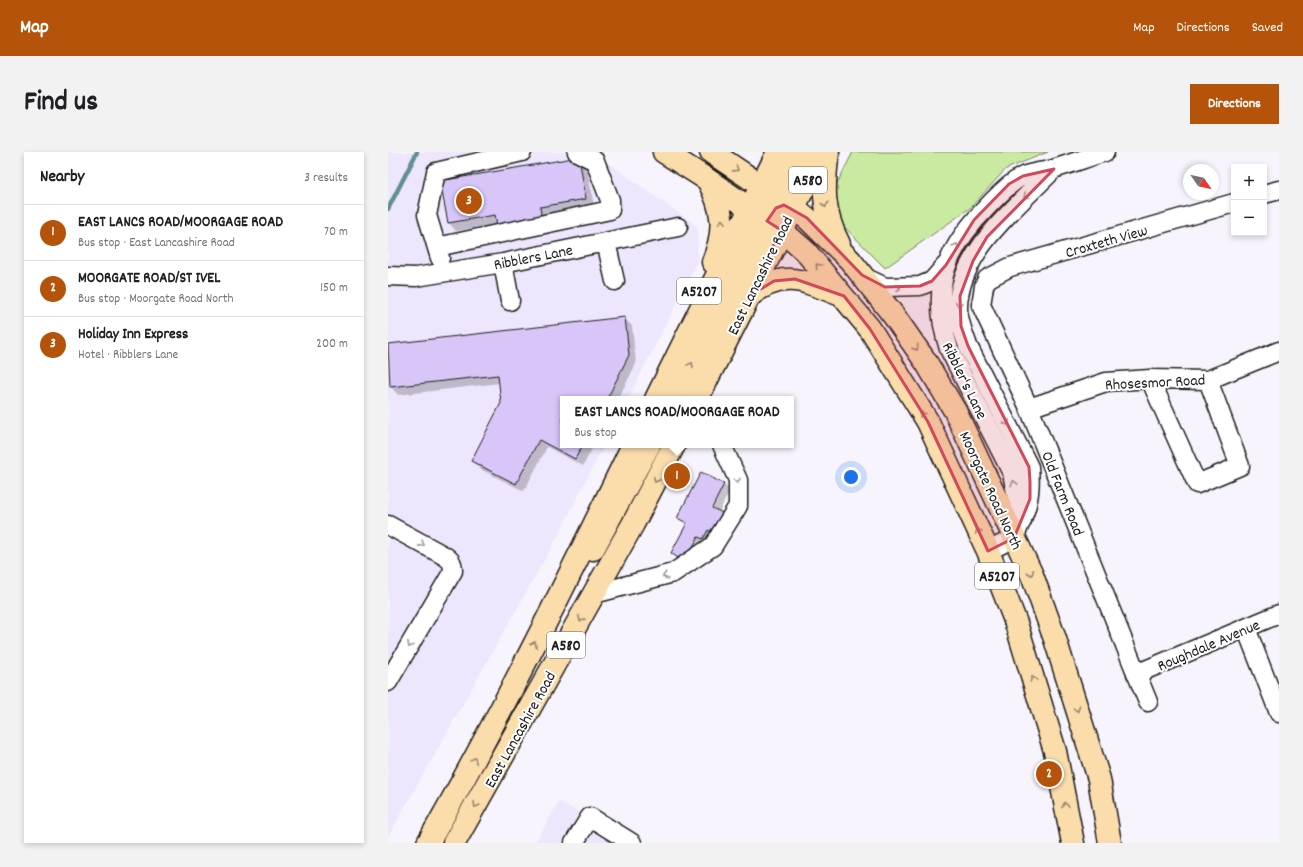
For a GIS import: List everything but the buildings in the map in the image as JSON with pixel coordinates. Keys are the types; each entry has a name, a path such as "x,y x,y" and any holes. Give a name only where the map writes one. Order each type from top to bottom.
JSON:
{"main road":[{"name":"A5207","path":"664,152 766,220"},
{"name":"A5207","path":"711,152 777,197"},
{"name":"East Lancashire Road","path":"658,396 766,220 777,197 778,152"},
{"path":"777,197 801,152"},
{"name":"East Lancashire Road","path":"703,394 749,296 766,220 777,197 822,152"},
{"name":"A5207","path":"828,152 824,196 827,216 839,243 856,268"},
{"name":"A5207","path":"650,396 719,246 722,228 720,209 718,198 708,180"},
{"name":"Moorgate Road North","path":"777,197 807,218 856,268 926,362 955,411 1018,529 1079,713 1099,779 1110,843"},
{"path":"675,396 766,220"},
{"name":"Moorgate Road North","path":"766,220 806,252 844,296 878,341 928,422 988,551 1016,623 1055,751 1073,843"},
{"path":"749,296 762,286 774,281 795,279 805,281 844,296"},
{"name":"East Lancashire Road","path":"428,843 454,798 559,597 632,448"},
{"path":"559,597 587,561 647,448"},
{"name":"East Lancashire Road","path":"454,843 633,524 672,448"}],"street":[{"path":"444,272 427,215 436,172 522,152"},
{"path":"437,247 610,210 610,200 595,161 577,152"},
{"name":"Ribbler's Lane","path":"1018,529 1012,473 949,349 943,331 940,296 946,265 961,238 974,220 1009,184 1023,176 1054,169 1105,152"},
{"name":"Ribbler's Lane","path":"1018,529 1030,499 1029,467 968,346 961,326 958,310 960,296 973,260 987,237 1054,169"},
{"path":"1267,193 1279,190"},
{"name":"Croxteth View","path":"984,286 987,279 1010,267 1231,204"},
{"name":"Ribblers Lane","path":"388,276 416,277 503,263 678,227"},
{"path":"606,242 615,281"},
{"path":"503,263 510,301"},
{"path":"856,268 885,287 920,286 932,281 946,265"},
{"name":"Old Farm Road","path":"984,286 981,304 1029,408 1148,702"},
{"name":"Rhosesmor Road","path":"1029,408 1106,382 1150,379 1208,380 1279,351"},
{"path":"1150,379 1197,484 1240,466 1208,380"},
{"path":"594,594 673,574 713,546 738,506 738,480 723,448"},
{"path":"388,682 453,570 453,565 450,559 389,529"},
{"path":"988,551 1018,529"},
{"name":"Roughdale Avenue","path":"1136,674 1279,614"},
{"path":"1246,628 1279,713"},
{"path":"574,843 590,817 632,843"}],"highlighted area":[{"path":"1054,169 987,237 973,261 960,296 961,326 968,346 1029,467 1030,499 1014,538 988,551 928,422 870,329 844,296 795,279 774,281 749,296 781,230 767,221 776,208 784,205 807,218 862,275 885,287 920,286 932,281 946,265 974,220 1009,184 1023,176"}],"shaded area":[{"path":"388,152 588,152 613,166 698,227 697,263 630,396 560,396 560,448 602,448 559,534 388,837"},
{"path":"559,801 636,843 535,843"}],"green space":[{"path":"853,152 1048,152 1006,169 970,208 885,268 825,207"}],"waterway":[{"path":"388,209 417,152"}],"place":[{"name":"Holiday Inn Express","path":"469,201"},
{"name":"EAST LANCS ROAD/MOORGAGE ROAD","path":"677,476"},
{"name":"MOORGATE ROAD/ST IVEL","path":"1049,774"}]}
